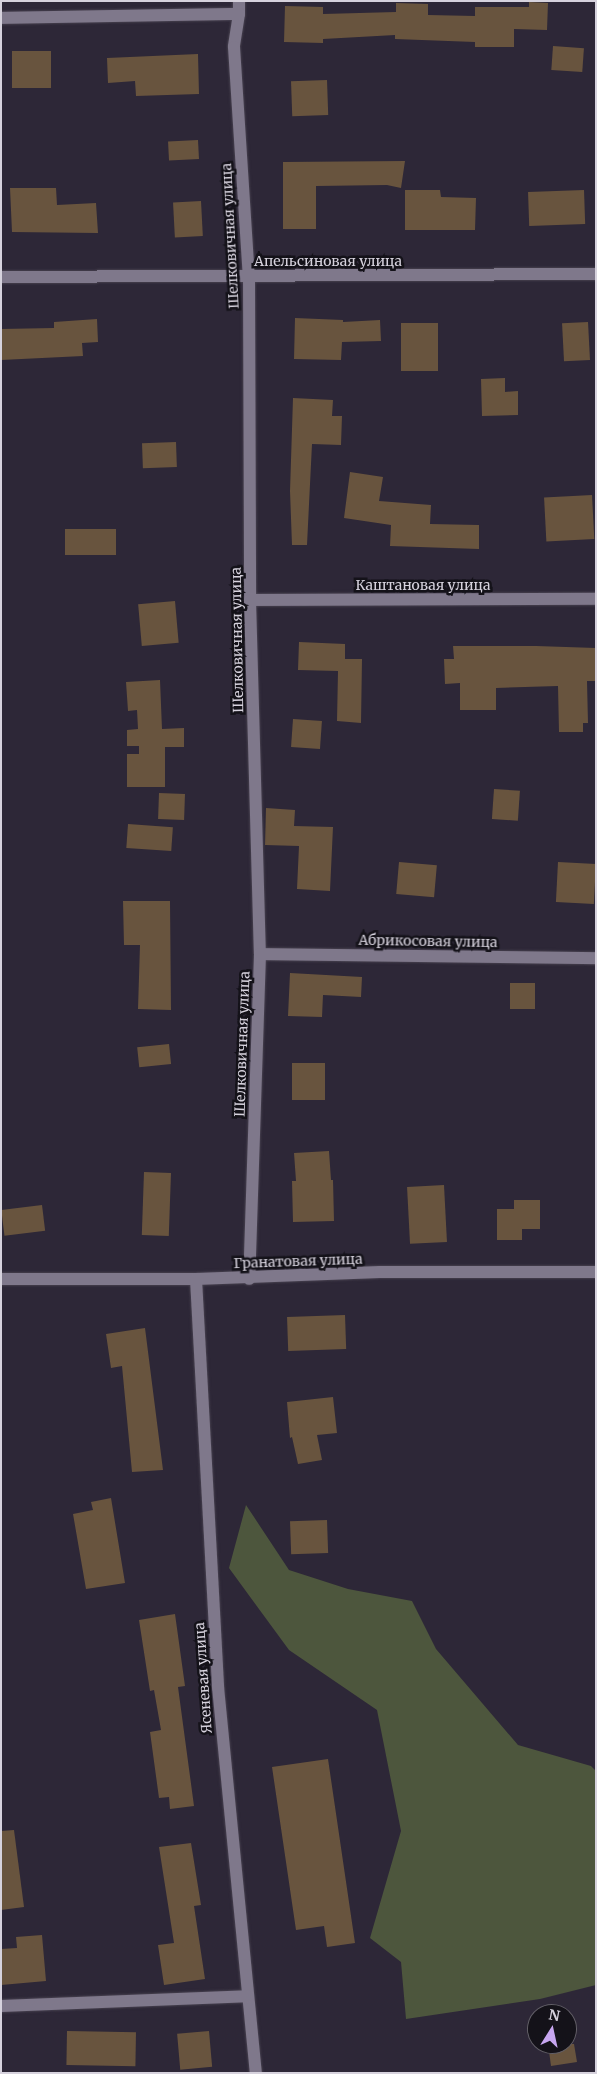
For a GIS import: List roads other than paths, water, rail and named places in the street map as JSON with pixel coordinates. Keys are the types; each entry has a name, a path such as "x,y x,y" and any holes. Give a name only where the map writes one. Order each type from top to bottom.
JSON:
{"street":[{"path":"1,18 239,8"},
{"name":"Шелковичная улица","path":"239,8 234,47 249,276 250,600 260,954 249,1279"},
{"name":"Апельсиновая улица","path":"1,276 596,274"},
{"name":"Каштановая улица","path":"250,600 596,600"},
{"name":"Абрикосовая улица","path":"260,954 596,958"},
{"name":"Гранатовая улица","path":"1,1279 249,1279 380,1272 596,1272"},
{"name":"Ясеневая улица","path":"196,1279 218,1687 256,2073"},
{"path":"1,2006 247,1996"}]}
